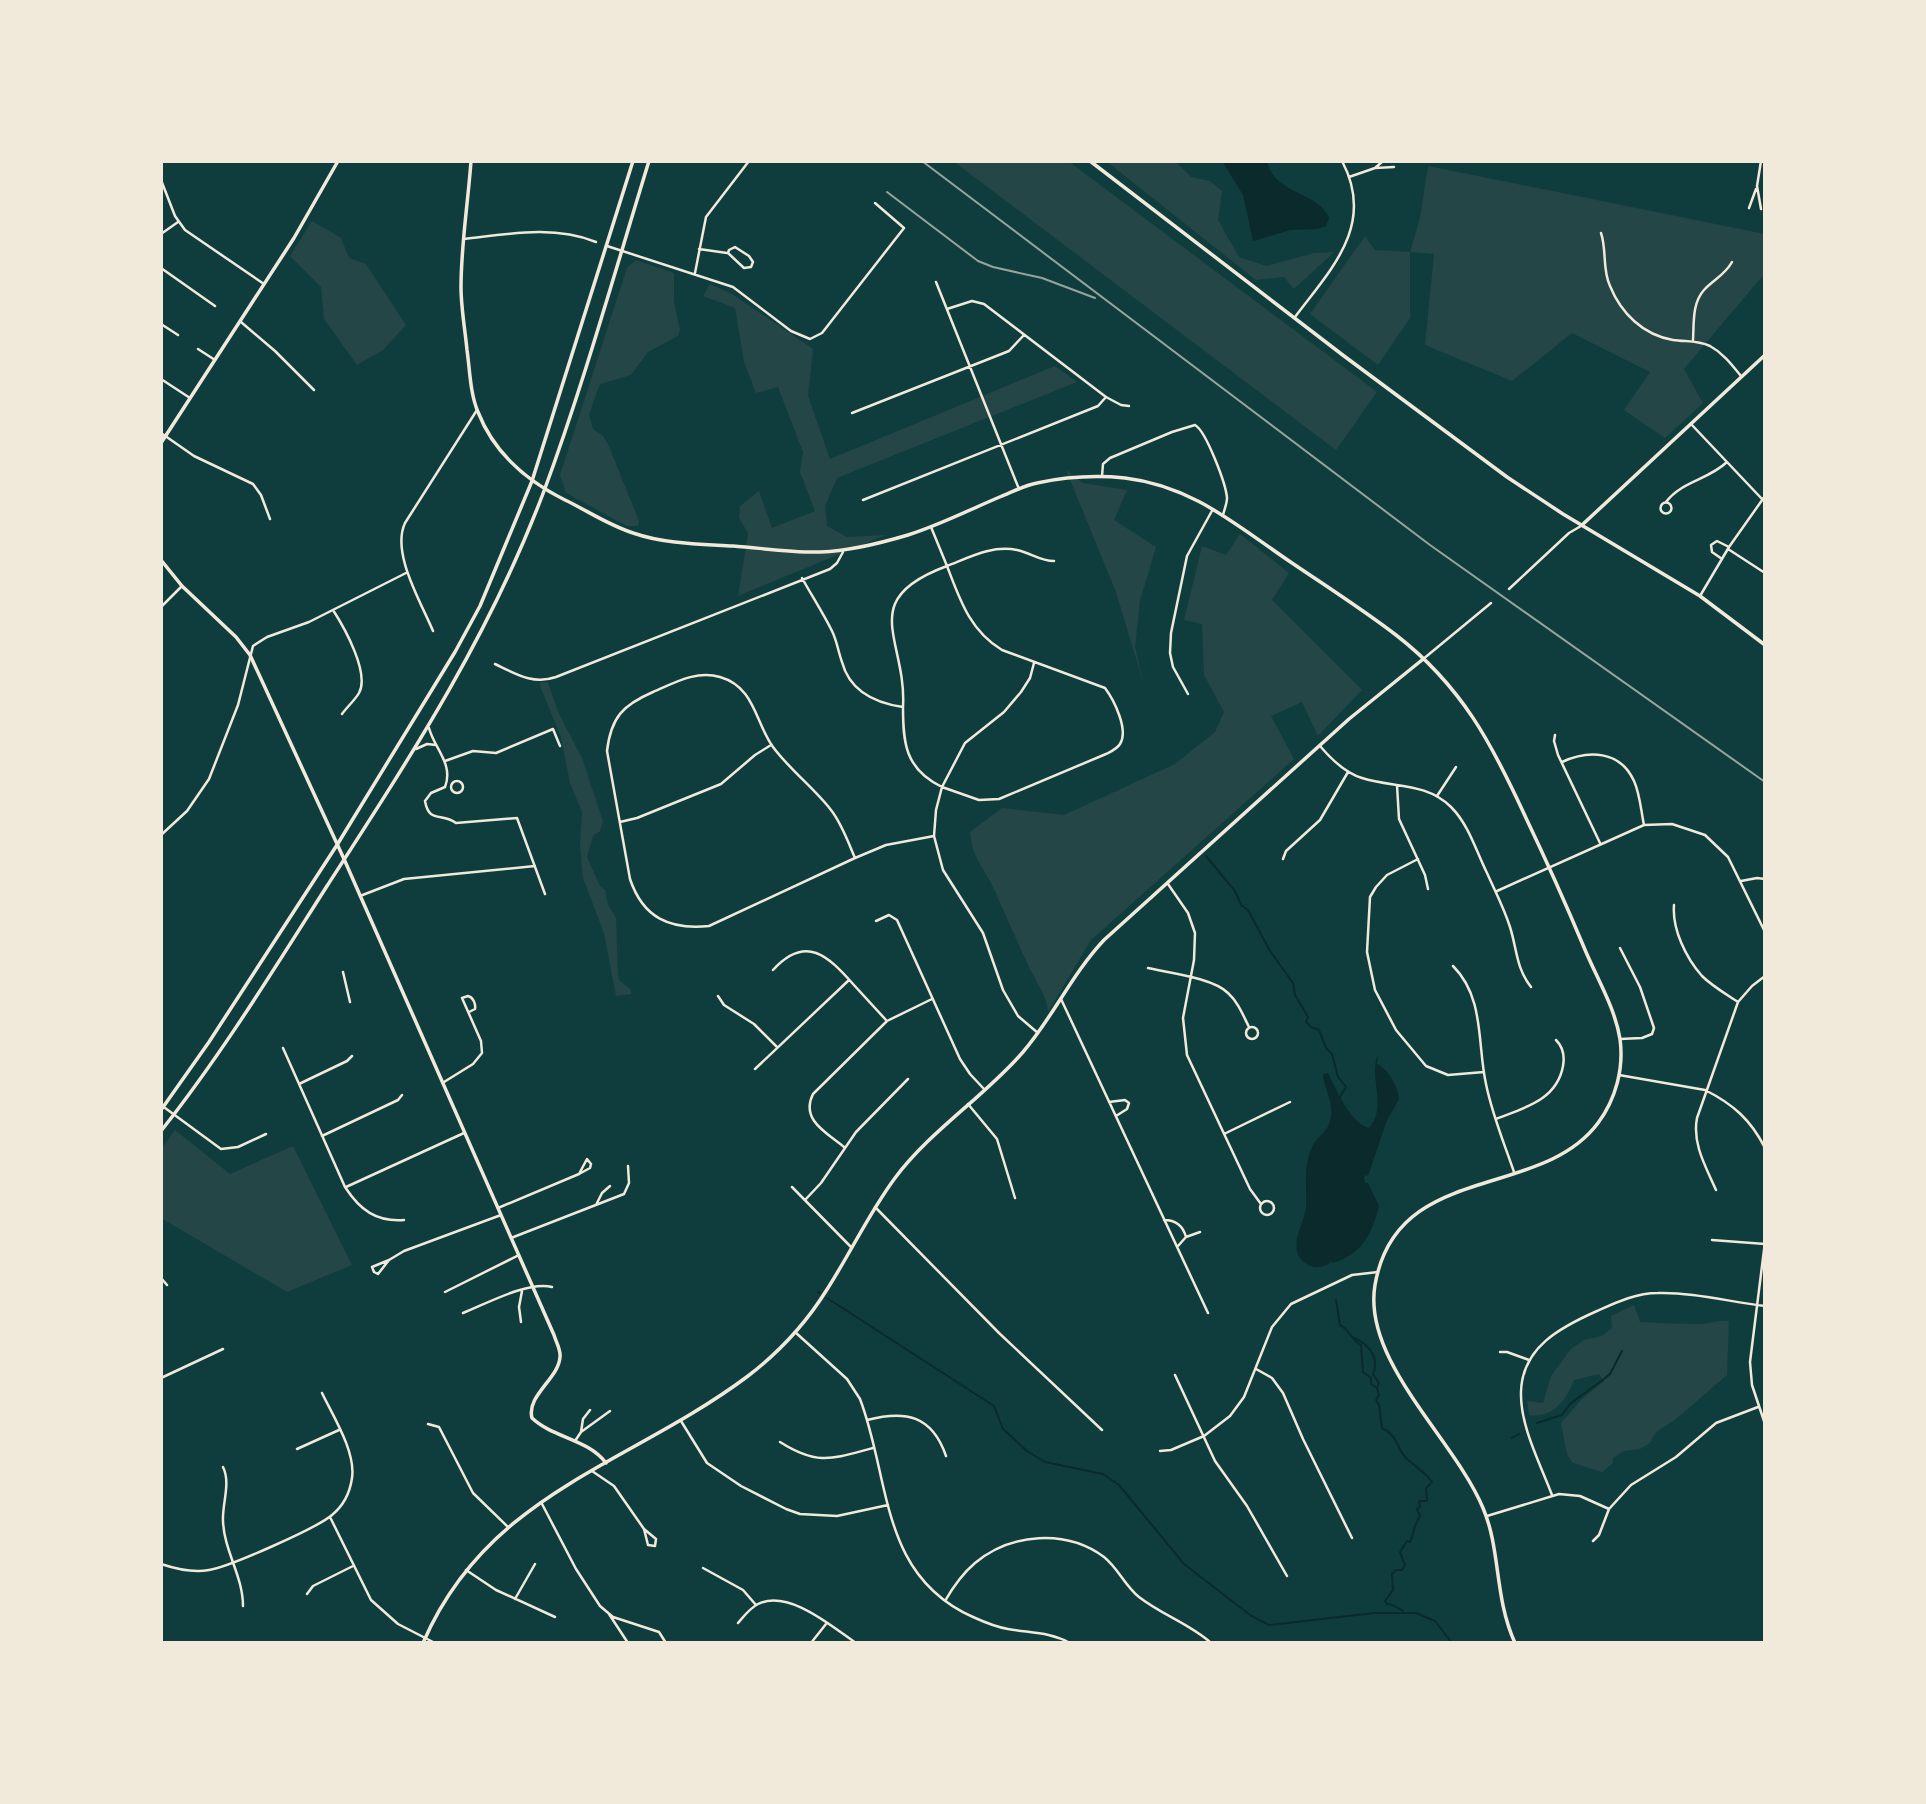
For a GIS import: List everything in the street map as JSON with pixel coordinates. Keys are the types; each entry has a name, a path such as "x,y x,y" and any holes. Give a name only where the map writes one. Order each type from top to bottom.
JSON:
{"street":[{"path":"471,161 461,299 473,395 485,427 501,452 544,490 608,524 645,537 688,544 792,551 844,550 912,534 1035,483 1102,476 1166,485 1223,515 1390,631 1455,692 1480,726 1549,866 1610,1007 1620,1039 1619,1075 1607,1110 1586,1138 1559,1156 1439,1199 1409,1220 1391,1243 1378,1272 1374,1290 1374,1312 1382,1346 1464,1473 1486,1516 1502,1609 1515,1643"},
{"path":"266,1134 239,1147 221,1149 162,1107 209,1042 337,845 455,652 480,606 532,481 633,161"},
{"path":"161,1131 237,1026 429,728 478,640 544,490 649,161"},
{"path":"695,273 706,218 749,161"},
{"path":"1090,161 1507,477 1581,526 1700,596 1765,645"},
{"path":"1295,317 1339,258 1347,242 1354,213 1353,195 1342,161"},
{"path":"1349,177 1383,161"},
{"path":"1749,208 1757,186 1761,161"},
{"path":"161,443 163,435 264,284 336,162"},
{"path":"1375,167 1394,167"},
{"path":"161,180 178,222 203,244 264,284"},
{"path":"1757,186 1761,209"},
{"path":"607,246 733,287 791,331 810,339 822,333 904,228 874,203"},
{"path":"161,234 178,222"},
{"path":"464,239 554,232 574,234 596,242"},
{"path":"1601,233 1608,283 1629,316 1659,337 1693,340 1713,348 1741,376"},
{"path":"699,249 728,253 744,268 753,264 749,256 738,247 731,248 728,253"},
{"path":"1693,340 1698,298 1704,289 1727,271 1732,262"},
{"path":"161,268 215,306"},
{"path":"936,282 1019,489"},
{"path":"947,309 968,301 979,302 1106,397 1129,406"},
{"path":"240,322 269,345 314,390"},
{"path":"161,324 178,335"},
{"path":"852,413 1009,351 1024,335"},
{"path":"198,349 215,360"},
{"path":"1509,589 1765,355"},
{"path":"161,379 190,398"},
{"path":"863,500 1098,406 1106,397"},
{"path":"433,631 407,573 401,539 403,526 477,410"},
{"path":"1692,424 1764,497 1700,596"},
{"path":"1102,476 1103,464 1110,458 1195,425 1202,430 1223,485 1227,498 1223,515"},
{"path":"163,435 194,456 253,484 261,495 270,519"},
{"path":"1666,502 1679,488 1713,475 1727,462"},
{"path":"1188,694 1173,667 1170,653 1171,633 1187,556 1213,509"},
{"path":"930,526 947,566 960,599 980,634 1002,650 1105,688 1122,729 1121,743 1106,754 999,799 979,800 929,780 912,762 906,748 904,689 891,630 895,606 902,593 917,579 947,566 994,549 1019,550 1043,561 1054,561"},
{"path":"1722,559 1712,552 1711,545 1717,541 1765,573"},
{"path":"495,664 526,679 545,681 830,569 838,563 844,550"},
{"path":"161,561 182,586 236,637 250,655 344,859 533,1287 560,1357 532,1406 531,1414 535,1421 575,1441 607,1463"},
{"path":"161,835 187,811 209,779 239,705 253,646 407,573"},
{"path":"802,578 832,631 842,665 850,681 870,698 884,704 903,707"},
{"path":"161,607 182,586"},
{"path":"424,1641 445,1600 466,1570 508,1527 541,1502 681,1419 749,1375 795,1332 826,1292 875,1208 913,1157 1021,1054 1086,961 1104,940 1320,746 1491,603"},
{"path":"333,610 362,673 359,692 342,715"},
{"path":"1034,663 1030,678 1004,712 965,743 942,786 936,810 934,836 943,870 983,933 1003,990 1018,1016 1038,1033"},
{"path":"855,858 832,811 771,745 746,694 720,677 699,675 684,678 637,699 624,708 609,734 607,751 630,879 635,894 648,912 669,924 691,928 709,926 886,845 934,836"},
{"path":"429,728 445,761 449,784 426,795 425,801 430,813 450,818 456,823 517,818 545,894"},
{"path":"445,761 473,751 496,753 553,729 560,746"},
{"path":"1555,735 1555,746 1600,843"},
{"path":"416,748 427,744 436,745"},
{"path":"620,822 637,818 720,784 771,745"},
{"path":"1320,746 1348,772 1361,778 1413,786 1437,796 1450,806 1462,822 1496,892 1511,929 1518,965 1531,987"},
{"path":"1562,762 1583,754 1595,753 1605,755 1623,765 1636,786 1644,825"},
{"path":"1437,796 1456,767"},
{"path":"1283,859 1286,851 1320,820 1348,772"},
{"path":"1396,785 1397,810 1425,874 1428,889"},
{"path":"1496,892 1644,825 1679,825 1705,835 1728,857 1765,932"},
{"path":"1418,859 1387,875 1370,897 1367,952 1375,989 1396,1030 1426,1066 1448,1075 1484,1072"},
{"path":"360,896 404,879 535,866"},
{"path":"1741,881 1765,879"},
{"path":"1168,884 1188,913 1194,927 1196,945 1183,1018 1185,1046 1191,1067 1250,1189 1261,1204 1260,1209 1263,1214 1273,1212 1274,1206 1271,1202 1261,1204"},
{"path":"1674,905 1674,916 1681,939 1696,968 1706,979 1738,1002"},
{"path":"876,921 889,915 897,920 963,1065 984,1089"},
{"path":"1760,923 1765,920"},
{"path":"1620,948 1647,1005 1654,1032 1642,1038 1620,1039"},
{"path":"774,970 795,955 814,952 830,959 887,1021"},
{"path":"1453,966 1463,979 1476,1010 1484,1072 1514,1172"},
{"path":"1148,968 1214,984 1236,1002 1249,1027"},
{"path":"342,972 349,1002"},
{"path":"1716,1190 1696,1139 1697,1118 1738,1002 1765,976"},
{"path":"755,1069 849,980"},
{"path":"718,996 724,1005 754,1024 777,1047"},
{"path":"844,1147 814,1122 810,1097 820,1084 887,1021 932,999"},
{"path":"1061,999 1208,1313"},
{"path":"442,1083 473,1064 482,1053 481,1041 469,1012"},
{"path":"1496,1119 1535,1104 1555,1086 1564,1056 1562,1046 1556,1040"},
{"path":"283,1048 345,1187 361,1208 374,1217 392,1221 404,1220"},
{"path":"299,1084 352,1056"},
{"path":"1619,1075 1706,1090 1738,1110 1759,1135 1765,1148"},
{"path":"805,1200 821,1183 844,1147 908,1079"},
{"path":"322,1136 398,1100 402,1094"},
{"path":"1109,1102 1125,1100 1129,1103 1128,1109 1116,1116"},
{"path":"1224,1134 1290,1102"},
{"path":"968,1104 998,1139 1015,1198"},
{"path":"345,1187 464,1133"},
{"path":"511,1238 624,1194 628,1188 628,1166"},
{"path":"498,1208 579,1174"},
{"path":"596,1205 610,1186"},
{"path":"792,1187 852,1248"},
{"path":"602,1194 607,1193 608,1199"},
{"path":"875,1208 999,1333 1102,1430"},
{"path":"389,1260 378,1274 374,1272 373,1267 404,1251 501,1215"},
{"path":"1164,1220 1180,1225 1186,1237"},
{"path":"1177,1247 1186,1237 1200,1232"},
{"path":"1713,1240 1765,1243 1750,1362 1752,1385 1765,1424"},
{"path":"445,1292 519,1255"},
{"path":"1160,1451 1171,1450 1204,1436 1220,1426 1235,1410 1256,1369 1272,1327 1292,1304 1352,1275 1378,1272"},
{"path":"161,1278 167,1285"},
{"path":"463,1313 522,1290 552,1287"},
{"path":"521,1322 519,1307 522,1290"},
{"path":"1552,1495 1522,1412 1521,1390 1529,1360 1543,1343 1567,1325 1639,1295 1670,1293 1765,1306"},
{"path":"795,1332 847,1380 860,1399 897,1538 905,1556 924,1582 945,1601 992,1625 1044,1633 1070,1643"},
{"path":"161,1378 223,1349"},
{"path":"1500,1352 1529,1360"},
{"path":"1256,1369 1272,1378 1283,1393 1352,1538"},
{"path":"1175,1375 1215,1461 1247,1506 1287,1576"},
{"path":"161,1564 201,1571 234,1563 330,1517 346,1498 352,1477 352,1459 322,1393"},
{"path":"1593,1541 1601,1531 1609,1509 1630,1485 1676,1457 1709,1427 1732,1415 1758,1407"},
{"path":"581,1432 582,1423 590,1410"},
{"path":"575,1441 581,1432 610,1411"},
{"path":"867,1420 894,1414 912,1417 933,1431 946,1456"},
{"path":"681,1419 699,1453 713,1468 786,1509 800,1514 837,1516 888,1504"},
{"path":"428,1424 439,1427 473,1493 508,1527"},
{"path":"297,1449 339,1430"},
{"path":"780,1442 801,1454 820,1459 873,1448"},
{"path":"223,1467 226,1478 223,1527 242,1588 243,1606"},
{"path":"592,1471 614,1486 644,1529 656,1539 654,1546 648,1545 644,1529"},
{"path":"1486,1516 1552,1495 1577,1495 1609,1509"},
{"path":"541,1502 593,1597 609,1614 628,1643"},
{"path":"330,1517 369,1598 398,1624 424,1641 435,1643"},
{"path":"945,1601 967,1571 996,1550 1032,1539 1063,1539 1084,1545 1102,1556 1137,1596 1196,1630 1211,1643"},
{"path":"515,1599 535,1564"},
{"path":"307,1594 313,1586 353,1566"},
{"path":"703,1567 743,1590 756,1605"},
{"path":"466,1570 496,1590 555,1617"},
{"path":"738,1623 756,1605 775,1601 791,1604 827,1623 856,1643"},
{"path":"609,1614 659,1632 666,1643"},
{"path":"811,1643 827,1623"}],"shaded area":[{"path":"953,161 1068,161 1377,392 1336,450"},
{"path":"1106,161 1175,161 1191,177 1210,181 1222,191 1218,220 1239,257 1266,266 1314,253 1334,252 1294,289 1284,277 1256,280"},
{"path":"1222,161 1267,161 1278,180 1323,209 1329,218 1326,226 1291,230 1253,241 1243,195"},
{"path":"1428,166 1765,234 1765,273 1684,369 1703,403 1665,438 1624,410 1650,372 1572,333 1512,381 1425,345 1434,254 1410,252 1420,218"},
{"path":"312,221 341,238 349,258 366,264 406,325 383,350 357,365 324,319 321,287 290,256"},
{"path":"1365,236 1375,250 1410,252 1410,318 1378,365 1310,314"},
{"path":"636,260 674,273 674,301 680,330 678,336 648,352 631,375 600,384 589,414 593,429 603,436 608,444 639,521 638,526 627,526 566,493 560,475 627,268"},
{"path":"710,284 732,294 813,349 808,396 830,459 1055,366 1077,382 837,478 825,506 827,526 847,537 886,535 738,596 748,533 739,518 740,506 759,491 772,528 815,511 800,472 803,452 778,387 756,393 744,362 735,308 703,296"},
{"path":"1066,470 1083,483 1127,490 1114,520 1156,547 1140,601 1135,647 1144,685 1116,592"},
{"path":"1240,534 1289,573 1272,600 1362,690 1318,736 1302,702 1271,716 1294,759 1091,940 1048,1012 1043,994 976,856 970,832 1002,808 1064,815 1175,764 1215,732 1224,712 1204,675 1202,624 1184,620 1202,546 1226,555"},
{"path":"543,682 548,683 559,714 582,758 603,821 600,831 593,836 587,857 616,918 618,975 619,980 631,990 631,994 616,996 604,933 583,878 580,843 582,812 570,783 561,737 540,686"},
{"path":"1378,1054 1377,1064 1392,1078 1399,1099 1387,1120 1368,1176 1364,1177 1379,1206 1376,1216 1364,1242 1351,1255 1313,1267 1299,1256 1296,1242 1305,1213 1309,1154 1314,1143 1329,1125 1331,1114 1323,1074 1328,1073 1350,1113 1369,1128 1377,1111 1375,1073"},
{"path":"175,1130 230,1174 293,1146 352,1265 287,1292 161,1218 161,1149"},
{"path":"1634,1305 1640,1322 1702,1324 1729,1321 1727,1375 1676,1419 1656,1432 1650,1443 1640,1449 1624,1451 1613,1458 1613,1463 1602,1472 1573,1463 1567,1454 1561,1423 1582,1399 1604,1381 1599,1374 1574,1380 1563,1401 1545,1414 1529,1415 1527,1401 1543,1403 1551,1376 1571,1349 1584,1340 1602,1336 1612,1328 1611,1316"}],"waterway":[{"path":"1206,856 1235,891 1241,905 1248,910 1270,951 1293,983 1295,995 1308,1017 1306,1022 1319,1030 1326,1048 1332,1054 1338,1077 1346,1087 1340,1097"},
{"path":"827,1298 994,1406 1003,1429 1027,1451 1045,1462 1103,1474 1119,1485 1184,1564 1250,1615 1269,1625 1374,1613 1416,1613 1435,1621 1452,1643"},
{"path":"1336,1300 1340,1325 1361,1345 1363,1372 1377,1388 1379,1395 1376,1400 1382,1428 1391,1435 1407,1459 1432,1482 1426,1488 1427,1501 1419,1501 1420,1507 1417,1509 1420,1516 1410,1542 1407,1541 1400,1552 1405,1565 1402,1570 1396,1570 1392,1574 1393,1590 1385,1601 1403,1611"},
{"path":"1355,1338 1365,1344 1374,1357 1373,1374 1378,1386"},
{"path":"1537,1423 1562,1415 1570,1404 1610,1374 1622,1351"},
{"path":"1512,1438 1519,1434"}],"railway":[{"path":"922,161 1430,545 1765,782"},
{"path":"887,192 978,261 1042,278 1095,298"}]}
